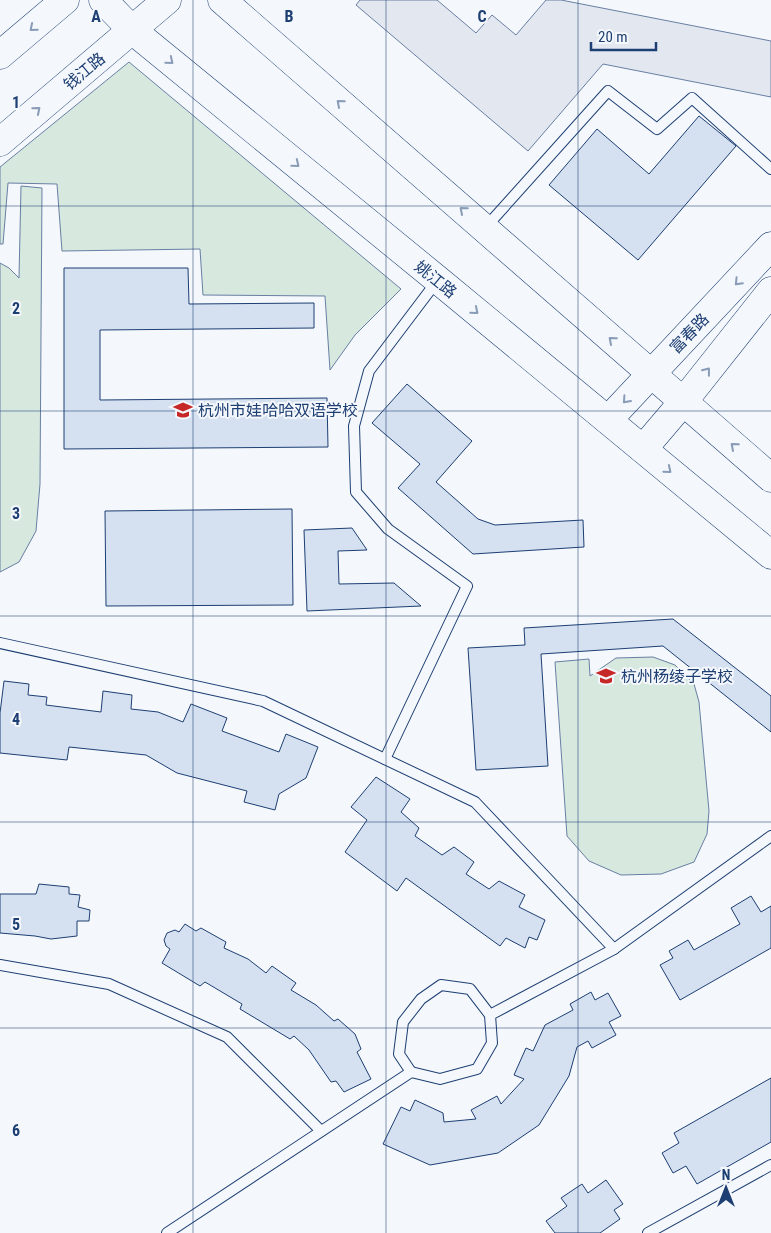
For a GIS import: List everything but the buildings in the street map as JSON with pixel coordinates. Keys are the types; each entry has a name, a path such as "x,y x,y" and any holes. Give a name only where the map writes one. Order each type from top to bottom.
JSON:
{"street":[{"path":"0,55 65,0"},
{"name":"姚江路","path":"103,0 132,30 771,555"},
{"name":"钱江路","path":"0,142 167,0"},
{"path":"222,0 771,478"},
{"name":"富春路","path":"608,420 771,246"},
{"path":"642,449 683,402 771,291"}],"lane":[{"path":"485,229 608,91 657,130 692,98 771,169"},
{"path":"385,759 467,586 388,529 356,492 354,426 369,371 438,280"},
{"path":"0,643 263,702 476,802 614,950"},
{"path":"490,1015 614,950 771,836"},
{"path":"0,965 109,984 227,1037 321,1131"},
{"path":"441,985 470,989 490,1015 492,1044 477,1069 440,1079 411,1072 399,1054 403,1022 421,999 441,985"},
{"path":"167,1233 411,1072"},
{"path":"648,1233 771,1165"}],"shaded area":[{"path":"360,0 437,0 476,33 492,15 516,35 546,0 561,0 771,41 771,97 603,64 528,151 356,5"},
{"path":"129,62 401,289 355,335 330,370 325,296 203,295 200,249 62,251 57,184 8,183 3,244 0,244 0,167"},
{"path":"21,186 42,188 40,484 36,531 19,562 0,572 0,263 9,268 19,278"},
{"path":"653,657 675,665 694,684 699,702 709,811 707,834 694,862 661,874 621,875 589,861 567,836 555,662 589,659 590,676 616,658"}],"place":[{"name":"杭州市娃哈哈双语学校","path":"183,410"},
{"name":"杭州杨绫子学校","path":"606,676"}]}
